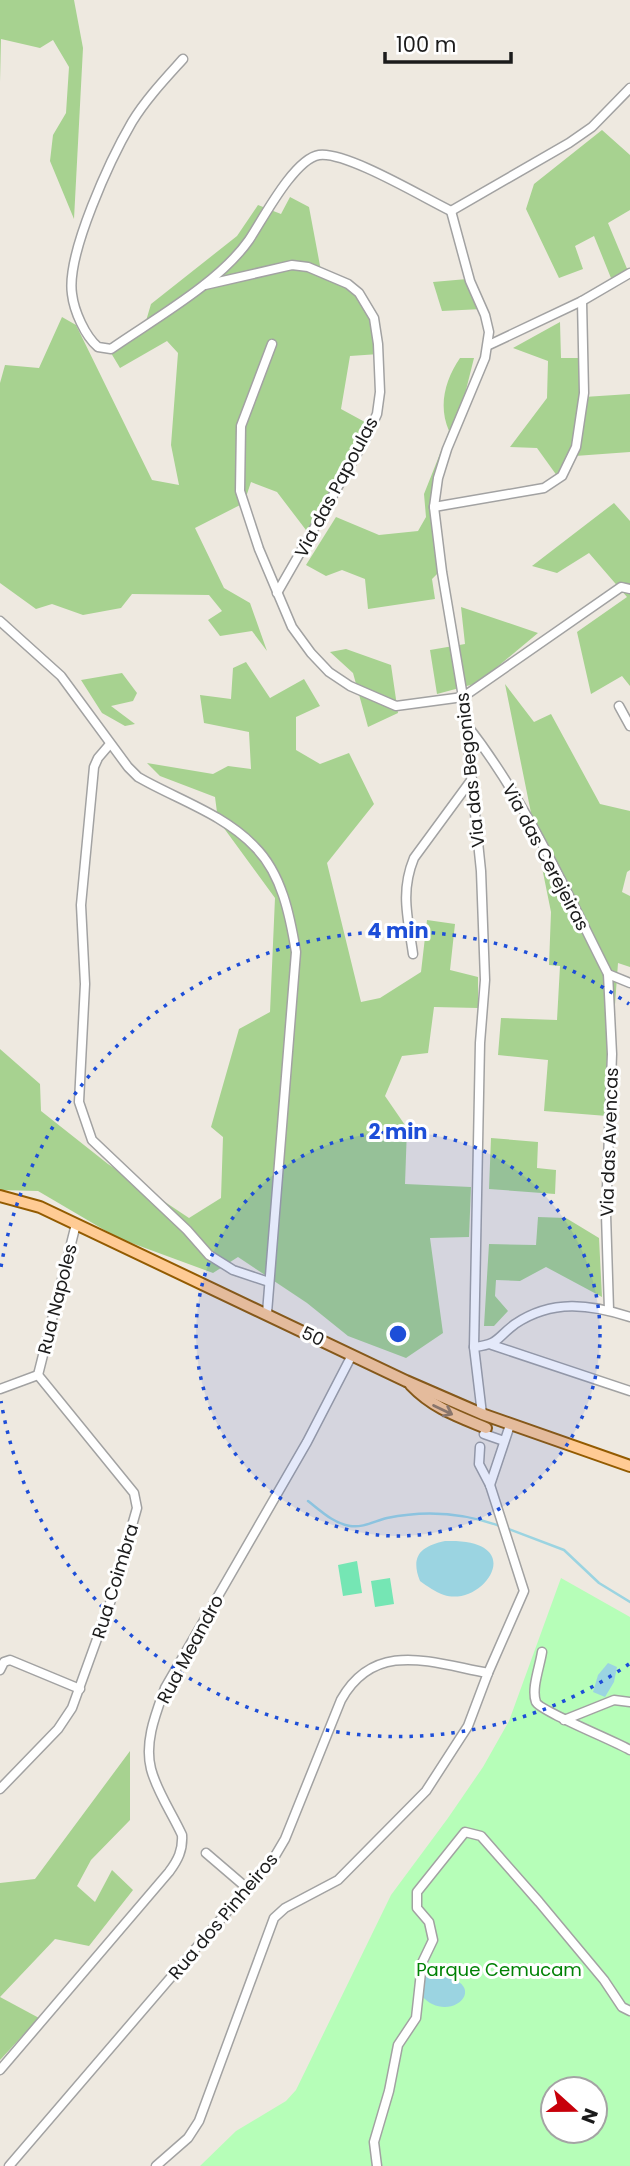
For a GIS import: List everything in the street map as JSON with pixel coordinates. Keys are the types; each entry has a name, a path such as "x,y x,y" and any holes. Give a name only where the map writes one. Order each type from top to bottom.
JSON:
{"main road":[{"name":"50","path":"0,1196 40,1207 267,1313 406,1381 484,1430 510,1425 630,1466"}],"street":[{"path":"183,59 133,121 107,168 76,258 72,294 83,325 93,343 107,350 204,285 246,244 302,163 320,155 341,159 401,184 450,211 569,143 592,127 630,88"},
{"name":"Via das Begonias","path":"450,211 470,281 485,314 489,332 488,345 447,449 438,478 434,507 463,697 478,828 485,980 480,1043 474,1347 484,1430"},
{"name":"Via das Papoulas","path":"204,285 292,265 308,267 348,284 359,293 374,318 380,392 377,414 277,593"},
{"path":"488,345 582,301 630,273"},
{"path":"434,507 544,488 562,476 576,447 584,393 582,301"},
{"path":"272,344 240,426 240,491 259,549 292,627 329,672 350,686 396,706 463,697 626,588 630,579"},
{"path":"0,621 61,677 138,777 226,824 256,847 277,880 290,914 296,952 267,1313"},
{"path":"619,706 630,726"},
{"name":"Via das Cerejeiras","path":"466,723 497,767 536,834 608,974"},
{"path":"110,744 94,767 81,905 85,984 79,1102 81,1113 92,1140 187,1230 209,1255 233,1270 269,1282"},
{"path":"413,954 405,895 408,873 414,858 472,779"},
{"path":"608,974 630,983"},
{"name":"Via das Avencas","path":"608,974 612,1054 606,1214 609,1310"},
{"name":"Rua Napoles","path":"2,1386 38,1375 76,1224"},
{"path":"492,1345 511,1327 546,1308 564,1305 609,1310 630,1317"},
{"path":"474,1347 492,1345 630,1391"},
{"name":"Rua Meandro","path":"0,2070 169,1872 180,1855 183,1845 181,1835 150,1767 149,1747 156,1712 165,1688 307,1442 352,1355"},
{"name":"Rua Coimbra","path":"0,1789 58,1729 80,1689 136,1516 137,1501 134,1493 38,1375"},
{"path":"490,1485 510,1425"},
{"path":"156,2166 188,2138 198,2121 274,1918 285,1908 338,1880 420,1798 468,1726 524,1591 490,1485 479,1464 484,1430 504,1441"},
{"path":"542,1652 535,1699 544,1710 630,1750"},
{"name":"Rua dos Pinheiros","path":"9,2166 248,1889 281,1847 341,1700 359,1676 381,1662 409,1659 488,1673"},
{"path":"0,1670 4,1662 10,1660 80,1689"},
{"path":"564,1720 614,1700 630,1702"},
{"path":"377,2166 374,2143 389,2091 398,2045 416,2018 422,1963 433,1940 429,1922 417,1908 417,1892 465,1832 481,1836 604,1980 622,2007 630,2011"},
{"path":"206,1853 248,1889"}],"green space":[{"path":"0,0 74,0 83,48 74,219 50,161 53,135 66,113 69,67 53,40 40,48 1,39 0,82"},
{"path":"602,130 630,155 630,210 608,223 628,271 611,278 594,236 575,246 583,269 559,278 526,209 534,184"},
{"path":"290,197 309,207 321,271 357,286 378,316 379,354 350,356 341,409 374,427 309,534 277,492 251,482 244,503 195,528 224,588 250,603 267,651 252,631 220,636 208,620 222,611 209,595 132,594 121,608 83,615 52,604 36,609 0,583 0,383 5,365 39,368 62,317 76,325 152,480 179,485 171,445 178,353 167,341 120,368 108,348 146,321 151,304 237,236 258,205 281,214"},
{"path":"467,279 482,309 442,311 433,282"},
{"path":"560,322 561,358 584,358 584,397 630,394 630,452 575,456 560,480 537,448 510,447 547,398 548,361 513,348"},
{"path":"460,358 474,358 460,414 431,506 441,570 432,579 435,599 368,609 365,579 342,570 326,576 306,565 336,517 379,535 418,531 426,517 424,494 449,431 444,412 445,393 450,375"},
{"path":"614,503 630,521 630,686 622,676 591,694 577,632 627,597 589,553 557,573 532,566"},
{"path":"461,607 538,633 478,683 437,694 430,650 465,644"},
{"path":"346,649 391,665 398,713 368,727 353,673 330,652"},
{"path":"246,662 270,698 304,679 320,706 296,717 296,750 320,764 349,753 374,804 327,863 361,1002 380,998 421,972 427,920 455,924 450,970 478,977 478,1008 434,1007 428,1053 402,1056 385,1096 407,1128 405,1184 471,1187 469,1237 430,1238 443,1333 406,1358 348,1336 307,1303 238,1257 213,1273 118,1238 38,1191 0,1190 0,1049 40,1084 41,1111 108,1164 189,1218 221,1198 223,1137 211,1127 239,1029 270,1012 275,898 218,820 215,797 160,776 147,763 213,774 228,766 251,769 249,732 204,723 200,695 231,699 233,668"},
{"path":"122,673 137,693 133,701 111,706 135,724 125,726 102,713 81,680"},
{"path":"505,684 534,722 551,714 600,804 630,811 630,870 627,872 622,892 630,896 630,967 618,963 607,1116 544,1111 548,1060 498,1055 501,1018 557,1020 560,966 549,965 551,912"},
{"path":"491,1138 538,1142 537,1168 556,1170 555,1194 489,1189"},
{"path":"538,1217 566,1218 599,1238 602,1297 546,1267 520,1281 496,1280 495,1296 508,1311 494,1326 484,1326 489,1244 536,1245"},
{"path":"357,1561 362,1593 343,1596 338,1565"},
{"path":"390,1578 394,1604 375,1607 371,1581"},
{"name":"Parque Cemucam","path":"561,1578 630,1617 630,2166 200,2166 236,2131 286,2101 296,2090 391,1895 483,1767 509,1721"},
{"path":"130,1751 130,1820 91,1860 77,1886 95,1902 112,1870 133,1890 89,1946 55,1939 0,1997 0,1883 35,1879"},
{"path":"0,1997 39,2018 0,2060"}],"water":[{"path":"445,1541 472,1543 487,1550 493,1560 492,1572 473,1592 459,1596 444,1595 420,1581 416,1565 420,1554 424,1549"},
{"path":"608,1663 617,1667 614,1682 605,1697 593,1692 598,1675"},
{"path":"429,1974 451,1978 461,1984 465,1990 464,1997 451,2006 441,2007 431,2003 421,1995 423,1980"}],"waterway":[{"path":"308,1501 333,1519 350,1526 387,1518 430,1514 472,1518 500,1526"},
{"path":"506,1528 564,1550 599,1583 630,1602"}]}
